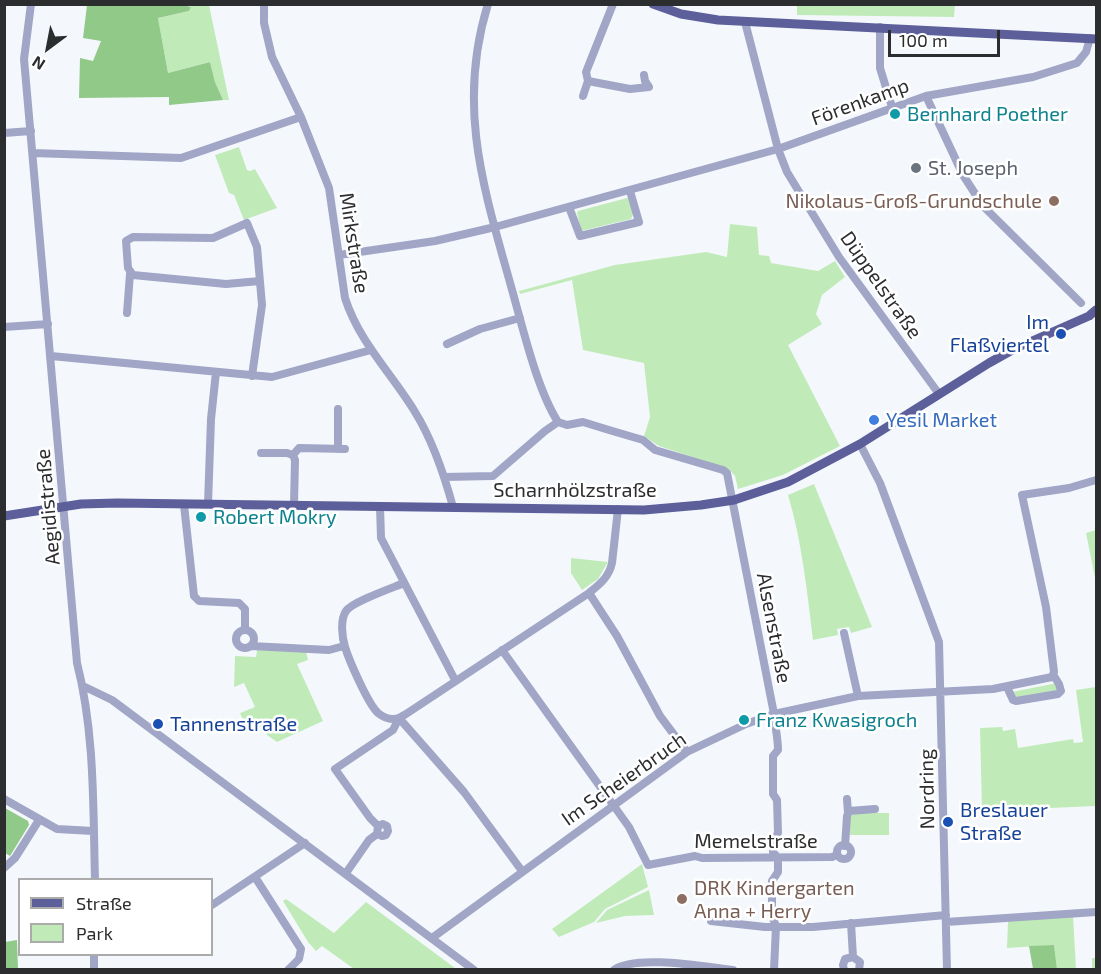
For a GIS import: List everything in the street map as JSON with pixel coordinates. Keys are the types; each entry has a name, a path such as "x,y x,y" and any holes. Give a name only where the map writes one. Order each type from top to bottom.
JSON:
{"main road":[{"path":"653,4 697,18 745,22 1093,38"},
{"name":"Scharnhölzstraße","path":"4,516 64,507 117,504 618,509 679,507 734,500 788,482 860,444 1014,349 1060,330 1089,316 1096,310"}],"street":[{"name":"Aegidistraße","path":"31,4 24,59 77,663 83,686 87,726 94,878"},
{"name":"Mirkstraße","path":"264,4 264,23 272,57 301,117 329,188 349,312 371,350 427,433 453,507"},
{"path":"444,477 493,476 558,422 544,392 520,318 477,155 473,106 477,56 488,4"},
{"path":"584,96 588,81 586,72 613,4"},
{"name":"Düppelstraße","path":"745,22 778,149 787,172 839,257 939,394"},
{"path":"880,27 878,48 880,68 891,108"},
{"name":"Förenkamp","path":"339,255 435,242 495,227 778,149 926,96 1033,77 1077,63 1093,38"},
{"path":"588,81 630,89 649,87 644,75"},
{"path":"926,96 963,175 983,206 1081,303"},
{"path":"33,153 181,158 301,117"},
{"path":"4,133 31,131"},
{"path":"569,207 580,236 639,222 630,191"},
{"path":"127,313 130,273 125,244 129,238 213,238 247,223 257,247 262,305 252,376"},
{"path":"130,273 226,284 260,281"},
{"path":"447,344 480,329 520,318"},
{"path":"4,327 48,324"},
{"path":"51,356 272,377 371,350"},
{"path":"208,504 211,419 216,372"},
{"path":"293,455 299,448 341,449 338,409"},
{"name":"Alsenstraße","path":"558,422 567,425 581,422 643,440 655,450 723,470 730,478 775,729 778,735 778,750 773,756 772,794 777,801 778,833 773,841 773,852 778,858 778,872 772,881 772,916 776,926 774,969"},
{"name":"Nordring","path":"860,444 880,483 939,642 947,969"},
{"path":"261,453 293,455"},
{"path":"293,455 295,460 294,505"},
{"path":"1007,687 1016,701 1060,692 1059,684 1054,676 1046,607 1023,495 1069,488 1096,480"},
{"path":"184,505 194,596 200,601 239,603 246,609 245,629"},
{"path":"381,506 381,538 455,680"},
{"path":"346,873 378,830 335,769 393,730 399,718 590,593 602,582 610,570 618,509"},
{"path":"404,583 350,606 344,615 344,646 375,709 387,718 399,718 464,792 522,871"},
{"path":"590,593 617,636 661,717 687,752"},
{"path":"245,629 236,634 236,642 241,647 329,650 344,646"},
{"path":"245,629 254,636 251,646"},
{"path":"844,633 858,696"},
{"name":"Memelstraße","path":"502,650 629,827 648,865 695,856 702,858 832,857 837,855 839,847 845,846 847,799"},
{"name":"Im Scheierbruch","path":"432,938 687,752 718,736 774,714 858,696 1007,687 1054,676"},
{"path":"83,686 112,700 474,969"},
{"path":"4,799 57,829 93,831"},
{"path":"848,813 851,810 875,809"},
{"path":"4,868 15,858 39,820"},
{"path":"213,904 305,843"},
{"path":"255,877 301,949 299,959 288,969"},
{"path":"711,921 765,927 813,927 851,923 1096,912"},
{"path":"851,923 853,957"},
{"path":"844,969 845,960 853,957"},
{"path":"853,957 860,962 859,969"},
{"path":"614,969 636,963 656,962 733,969"}],"green space":[{"path":"955,4 954,17 797,15 797,5"},
{"path":"87,5 183,5 191,7 189,11 158,18 168,73 210,62 223,100 169,105 169,97 79,98 80,58 93,61 101,41 83,38"},
{"path":"191,5 209,5 229,100 223,100 210,62 168,73 158,18 189,11"},
{"path":"239,147 247,170 255,169 277,208 244,220 234,195 229,193 215,155"},
{"path":"627,198 633,214 631,219 581,231 578,211"},
{"path":"730,224 757,227 759,255 769,256 771,263 818,271 835,261 845,277 822,295 816,314 822,324 788,345 840,446 783,475 738,489 735,476 729,469 659,446 644,436 650,417 644,363 583,350 572,280 520,294 519,291 615,265 706,252 727,257"},
{"path":"814,484 872,627 851,633 849,627 837,629 838,635 813,640 800,549 788,495"},
{"path":"1096,530 1096,583 1086,533"},
{"path":"571,558 608,562 598,579 582,590 571,573"},
{"path":"257,650 306,651 308,660 297,664 323,721 277,742 267,735 263,726 249,733 240,713 255,707 244,683 234,687 235,656 256,657"},
{"path":"1057,683 1057,692 1017,698 1012,692"},
{"path":"1096,687 1096,806 982,811 980,728 1002,727 1003,731 1015,729 1018,748 1073,739 1074,743 1083,742 1076,690"},
{"path":"5,808 28,821 29,825 10,856 5,853"},
{"path":"853,813 889,813 889,835 850,835 850,817"},
{"path":"642,864 648,887 605,909 594,922 559,937 552,929"},
{"path":"649,890 654,915 625,916 596,923 607,910"},
{"path":"286,899 334,933 366,902 455,968 354,969 322,946 316,951 283,901"},
{"path":"1073,916 1076,969 1057,969 1054,945 1007,948 1008,921"},
{"path":"17,940 18,969 5,969 5,942"},
{"path":"1054,945 1057,969 1033,969 1029,946"},
{"path":"1092,958 1096,958 1096,969 1092,969"}],"place":[{"name":"Bernhard Poether","path":"895,114"},
{"name":"St. Joseph","path":"916,168"},
{"name":"Nikolaus-Groß-Grundschule","path":"1054,201"},
{"name":"Im Flaßviertel","path":"1061,334"},
{"name":"Yesil Market","path":"874,420"},
{"name":"Robert Mokry","path":"201,517"},
{"name":"Franz Kwasigroch","path":"744,720"},
{"name":"Tannenstraße","path":"158,724"},
{"name":"Breslauer Straße","path":"948,822"},
{"name":"DRK Kindergarten Anna + Herry","path":"682,899"}]}
